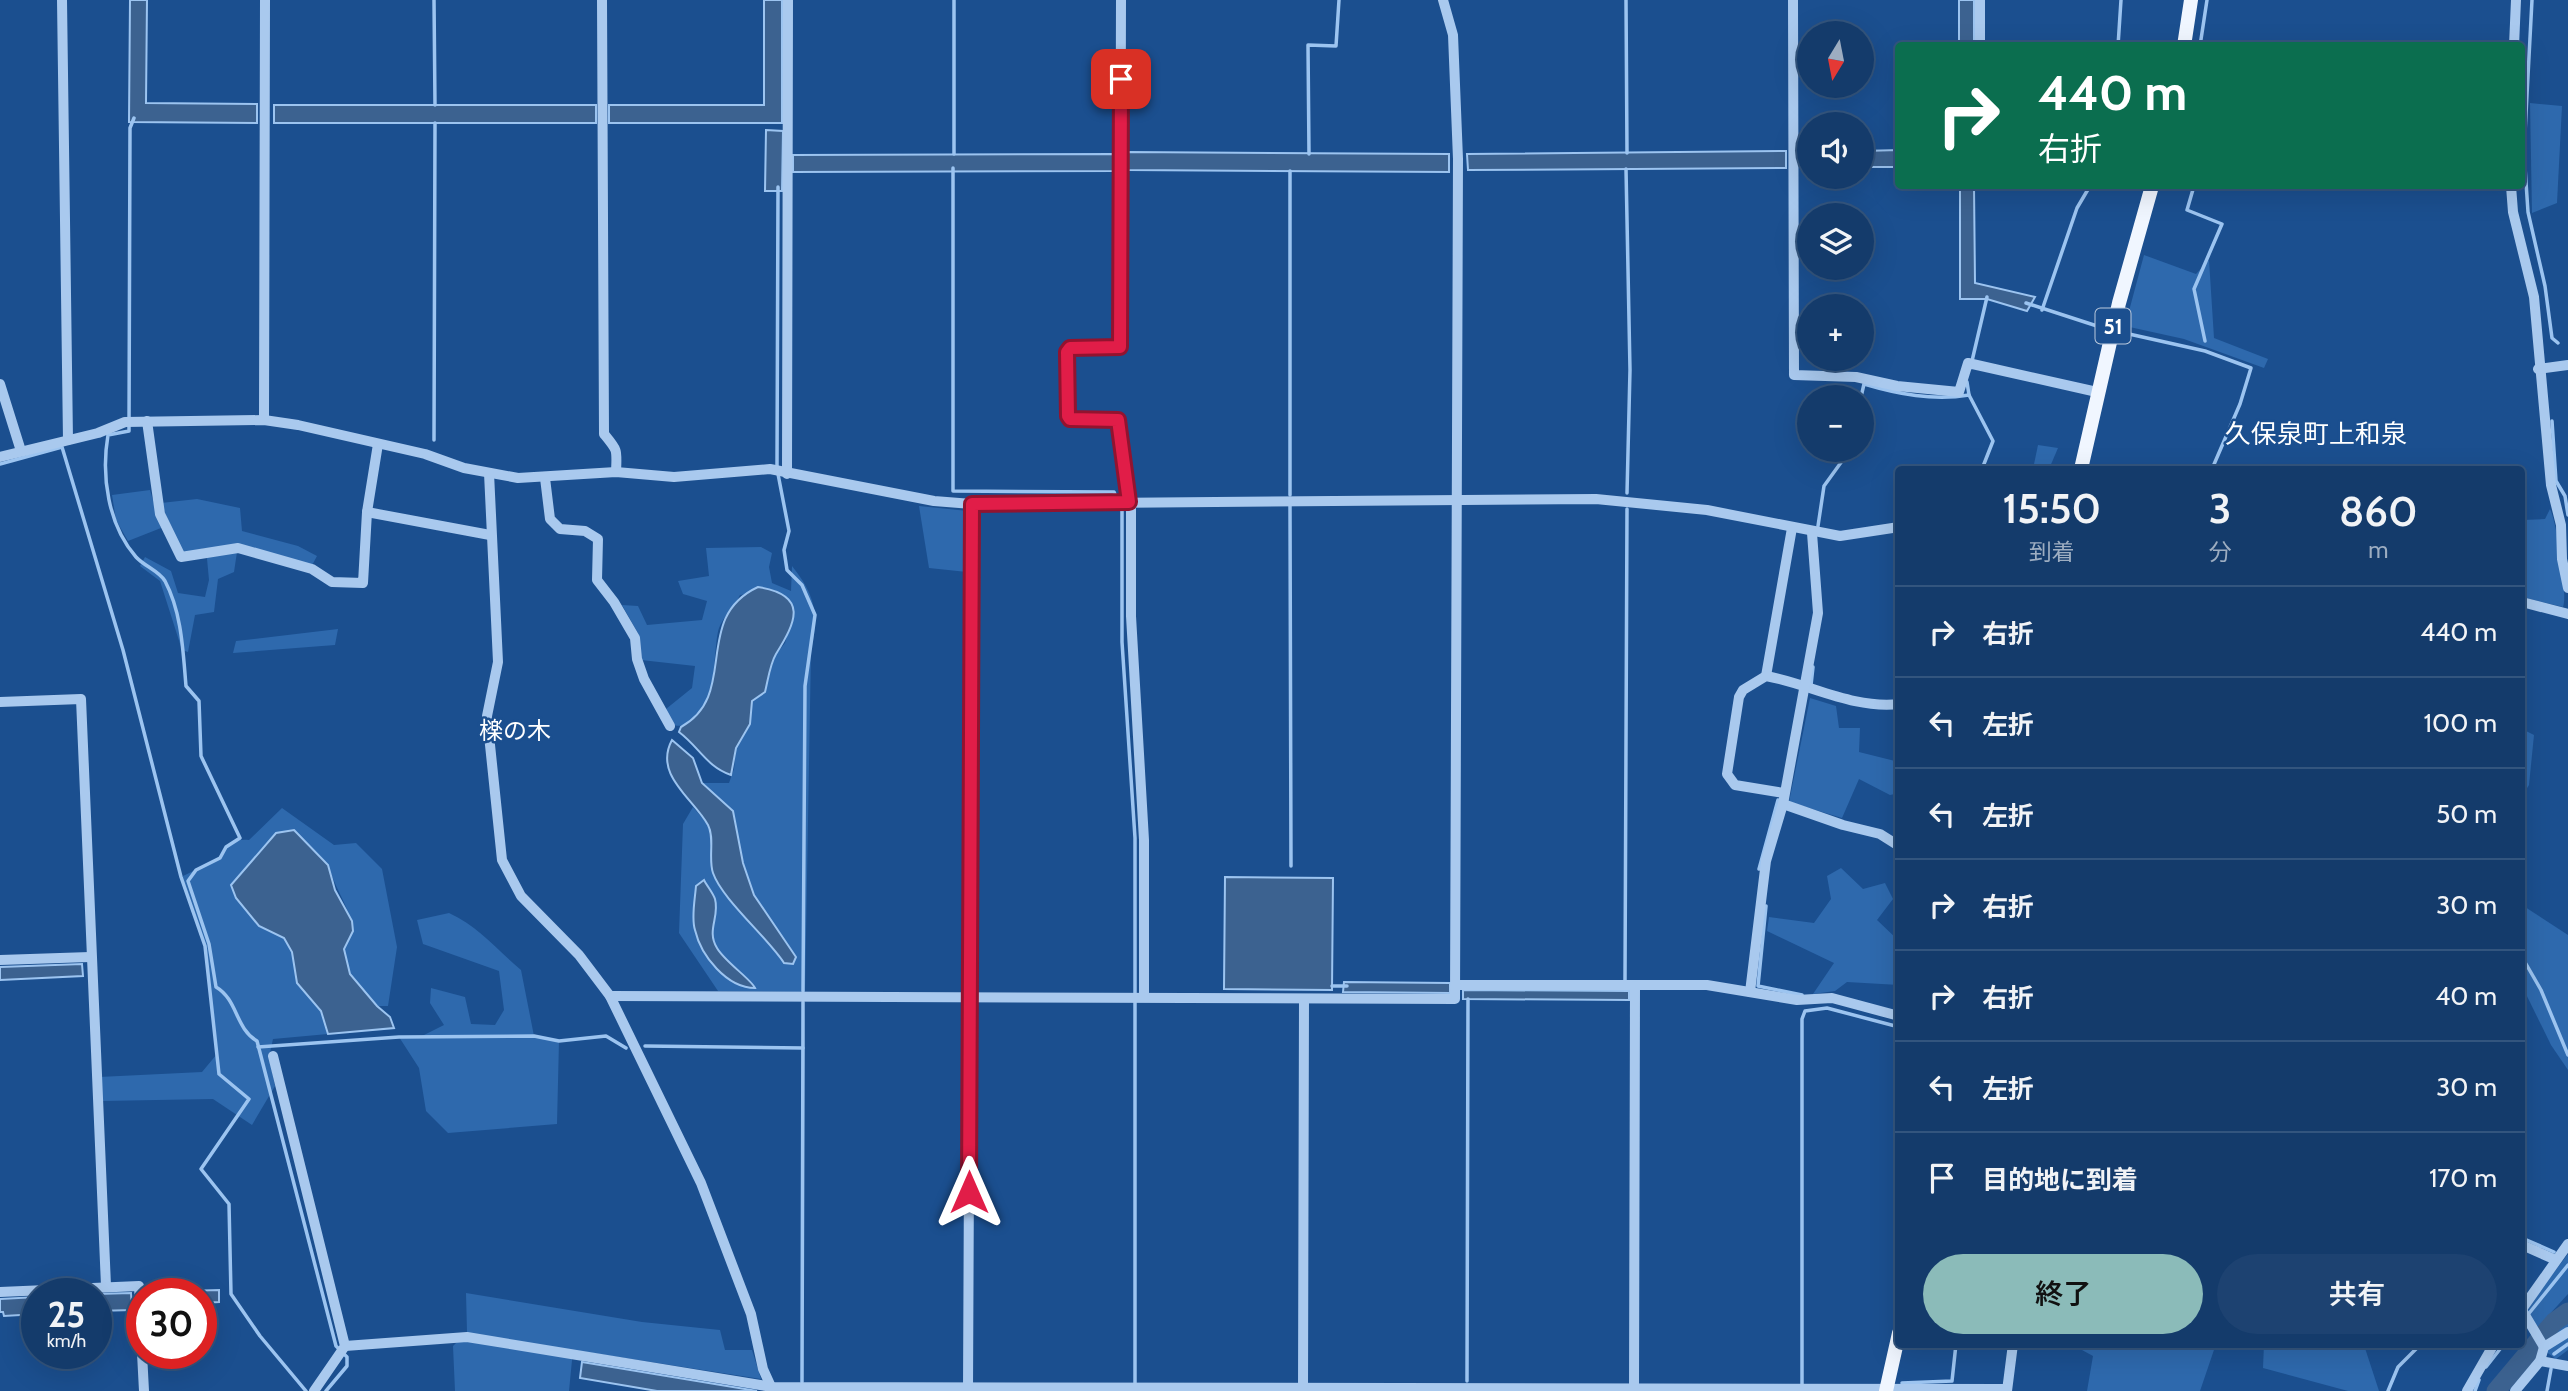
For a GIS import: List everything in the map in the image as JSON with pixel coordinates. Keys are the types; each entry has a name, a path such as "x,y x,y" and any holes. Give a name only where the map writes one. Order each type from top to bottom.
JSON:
{"main road":[{"path":"2185,42 2191,0"},
{"name":"51","path":"2082,466 2097,392 2150,189"},
{"path":"1886,1390 1896,1348"}],"street":[{"path":"62,0 68,440"},
{"path":"264,420 265,0"},
{"path":"603,0 604,435 614,443 617,451 616,472"},
{"path":"787,474 788,0"},
{"path":"1121,0 1120,347 1070,348 1067,352 1068,416 1070,419 1118,420 1144,840 1144,997"},
{"path":"610,996 1455,999 1460,500 1458,163 1453,35 1443,0"},
{"path":"1793,0 1794,375 1856,377 1897,386 1959,392 1971,363 2005,374 2097,392"},
{"path":"1980,0 1980,42"},
{"path":"2514,42 2516,0"},
{"path":"2511,189 2516,225 2534,297 2540,392 2551,485 2561,525 2562,559 2568,588"},
{"path":"2538,369 2568,365"},
{"path":"0,384 21,451"},
{"path":"0,457 136,421 264,420 378,443 489,473 545,478 616,472 674,477 770,470 934,501 972,504 1629,500 1707,510 1812,533 1840,536 1895,528"},
{"path":"136,421 160,514 181,557 238,548 312,569 332,582 363,583 367,512 378,443"},
{"path":"489,473 498,662 487,716 502,860 521,896 579,955 610,996 701,1183 751,1314 764,1369 773,1389"},
{"path":"545,478 550,519 560,529 585,531 598,539 597,580 635,638 637,659 644,679 670,726"},
{"path":"968,1389 972,504"},
{"path":"367,512 490,535"},
{"path":"1792,528 1766,676 1743,690 1739,697 1727,774 1735,785 1784,799 1843,825 1881,834 1895,843"},
{"path":"1750,992 1766,861 1784,799 1818,613 1812,533"},
{"path":"2525,604 2567,611"},
{"path":"1766,676 1849,700 1895,704"},
{"path":"0,702 81,699 106,1278"},
{"path":"0,960 90,957"},
{"path":"1456,989 1707,985 1802,1000 1832,999 1895,1015"},
{"path":"1634,1389 1635,986"},
{"path":"1303,1390 1304,999"},
{"path":"273,1056 342,1351 314,1391"},
{"path":"2525,1306 2568,1244"},
{"path":"2525,1246 2556,1260"},
{"path":"0,1292 21,1291"},
{"path":"2525,1315 2544,1347"},
{"path":"2515,1391 2540,1361 2544,1347 2568,1332"},
{"path":"342,1351 467,1337 773,1389 1134,1387 1303,1390 2007,1390 2012,1348"},
{"path":"2467,1391 2492,1348"},
{"path":"2540,1361 2568,1366"},
{"path":"143,1369 144,1391"}],"shaded area":[{"path":"130,0 147,0 146,103 257,104 257,123 129,122"},
{"path":"764,0 782,0 782,123 609,123 609,105 764,105"},
{"path":"1959,0 1974,0 1974,42 1959,42"},
{"path":"2530,103 2562,106 2557,203 2532,213"},
{"path":"274,105 596,105 596,123 274,123"},
{"path":"766,130 783,131 782,191 765,191"},
{"path":"1895,150 1895,167 1874,167 1874,151"},
{"path":"1786,151 1786,168 1468,170 1467,154"},
{"path":"1128,152 1449,154 1449,172 1128,170"},
{"path":"1114,154 1115,171 793,172 793,155"},
{"path":"1960,189 1974,189 1975,283 2035,297 2027,311 1987,299 1960,299"},
{"path":"2144,255 2196,274 2209,260 2214,338 2268,359 2264,368 2184,339 2125,326"},
{"path":"2038,445 2058,448 2050,466 2034,466"},
{"path":"150,490 161,528 128,541 116,520 112,495"},
{"path":"197,499 240,508 242,531 298,546 317,556 309,571 237,552 234,572 218,579 214,612 195,615 188,652 182,650 160,581 140,566 145,557 171,571 178,593 205,597 209,580 206,548 182,554 161,503"},
{"path":"919,506 968,511 967,572 929,568"},
{"path":"2550,509 2561,559 2563,607 2525,598 2525,520 2545,519"},
{"path":"761,547 772,553 769,567 772,583 791,591 792,566 806,587 814,606 805,992 718,991 679,933 683,824 693,807 709,826 713,874 784,962 796,957 754,895 743,863 733,811 702,783 729,783 734,769 736,748 750,724 752,701 765,691 775,656 785,643 794,612 787,597 774,590 740,595 719,628 707,705 699,718 688,725 673,725 666,709 692,688 695,666 641,660 639,635 622,605 638,606 647,625 702,620 707,601 683,594 678,581 709,576 706,548","holes":["703,880 714,903 711,927 714,944 731,966 753,982 710,954 698,937 696,886"]},
{"path":"758,587 785,596 794,612 793,621 772,662 765,692 752,701 750,724 736,748 731,775 709,762 679,732 681,727 698,713 708,696 726,617 738,601"},
{"path":"338,629 335,645 233,653 236,641"},
{"path":"1810,698 1836,706 1839,728 1860,728 1859,752 1895,761 1895,794 1890,795 1859,779 1842,818 1789,802"},
{"path":"2525,730 2534,735 2529,785 2525,791"},
{"path":"672,740 693,758 702,783 733,811 743,863 754,895 796,957 793,964 784,963 718,883 713,873 708,825 671,775 668,753"},
{"path":"282,808 334,845 356,843 382,869 397,947 388,1006 377,1006 359,986 345,963 345,946 352,931 352,924 328,865 259,926 284,938 292,952 297,983 321,1011 328,1034 273,1039 269,1057 275,1086 252,1125 213,1099 101,1101 99,1077 202,1072 217,1054 205,946 181,877 220,858 235,842 249,840"},
{"path":"294,830 328,865 335,890 352,921 353,931 344,949 350,974 390,1017 394,1028 328,1034 321,1011 297,983 292,952 284,938 259,926 236,898 231,885 276,833"},
{"path":"1841,868 1863,889 1885,883 1893,899 1877,920 1895,937 1895,985 1847,982 1835,991 1813,994 1834,963 1767,931 1769,917 1814,923 1831,899 1827,876"},
{"path":"1225,877 1333,878 1332,990 1224,989"},
{"path":"704,880 715,899 713,935 717,948 755,988 745,987 725,977 709,960 698,940 694,925 694,902 696,886"},
{"path":"2525,907 2568,935 2568,1070 2551,1045 2525,992"},
{"path":"449,913 478,931 521,970 534,1036 559,1041 557,1124 448,1133 426,1111 419,1068 399,1037 420,1037 444,1025 430,1003 431,988 465,997 471,1024 495,1025 504,1010 499,971 423,944 417,920"},
{"path":"82,964 83,976 0,980 0,967"},
{"path":"1344,982 1450,983 1450,993 1343,992"},
{"path":"1463,990 1629,991 1629,1000 1463,999"},
{"path":"2568,1254 2568,1294 2538,1327 2525,1310"},
{"path":"126,1293 126,1310 112,1311 112,1294"},
{"path":"466,1293 642,1322 720,1330 725,1350 752,1350 761,1379 573,1350 569,1391 455,1391 453,1346 467,1332"},
{"path":"21,1298 21,1315 4,1316 3,1312 0,1312 0,1299"},
{"path":"2568,1317 2568,1350 2556,1359 2545,1351 2547,1340 2555,1327"},
{"path":"2078,1348 2215,1348 2200,1391 2087,1391 2093,1356"},
{"path":"2264,1348 2365,1348 2379,1391 2348,1391 2263,1368"},
{"path":"582,1362 757,1391 657,1391 580,1378"}],"waterway":[{"path":"434,0 435,105"},
{"path":"954,0 954,154"},
{"path":"1309,154 1308,45 1336,46 1339,0"},
{"path":"1626,0 1627,153"},
{"path":"2118,42 2121,0"},
{"path":"2201,42 2207,0"},
{"path":"2525,133 2532,0"},
{"path":"134,118 130,128 129,431 108,435 106,483 113,515 126,544 139,560 162,577 171,593 181,633 186,686 199,701 201,756 240,838 226,847 220,858 196,870 188,881 209,944 216,987 229,999 244,1029 257,1041 336,1346 347,1357 347,1366 326,1391"},
{"path":"434,440 435,123"},
{"path":"2525,167 2528,212 2545,286 2552,338 2558,343"},
{"path":"953,168 953,491 1114,492 1122,511 1122,642 1135,838 1135,1384"},
{"path":"1626,169 1630,370 1627,493"},
{"path":"1290,171 1290,495"},
{"path":"777,467 778,187"},
{"path":"2042,310 2077,208 2088,189"},
{"path":"2193,189 2187,210 2222,224 2194,289 2205,341"},
{"path":"1972,361 1987,297"},
{"path":"2026,303 2097,326"},
{"path":"2129,334 2205,351 2251,368 2240,404 2213,466"},
{"path":"1967,382 1969,395 1993,441 1983,466"},
{"path":"1864,385 1868,385"},
{"path":"1874,387 1916,396 1969,395"},
{"path":"2552,421 2556,481 2565,496 2568,515"},
{"path":"0,464 62,447 123,650 181,877 205,946 219,1074 249,1099 201,1169 229,1204 231,1294 260,1336 306,1391"},
{"path":"1818,526 1824,486 1841,462"},
{"path":"778,474 789,531 784,550 787,570 802,585 815,615 805,686 803,991"},
{"path":"1290,506 1291,866"},
{"path":"1625,980 1627,509"},
{"path":"1811,685 1813,667"},
{"path":"1759,869 1778,800"},
{"path":"1766,906 1758,986 1802,995"},
{"path":"2525,962 2541,990 2568,1055"},
{"path":"1332,986 1347,986"},
{"path":"1467,1381 1468,999"},
{"path":"803,1002 803,1048 802,1382 803,1002"},
{"path":"1802,1385 1802,1019 1805,1011 1827,1008 1895,1026"},
{"path":"258,1047 399,1037 534,1036 559,1041 606,1036 626,1048"},
{"path":"645,1046 803,1048"},
{"path":"2525,1239 2554,1252"},
{"path":"2525,1318 2568,1265"},
{"path":"2496,1391 2554,1322 2568,1312"},
{"path":"2554,1354 2568,1344"},
{"path":"1902,1383 1952,1381 1956,1348"},
{"path":"2388,1391 2398,1367 2417,1348"},
{"path":"2486,1367 2501,1348"},
{"path":"2547,1391 2551,1369"},
{"path":"2475,1391 2479,1380"}],"district":[{"name":"久保泉町上和泉","path":"2316,434"},
{"name":"檪の木","path":"515,730"}],"route":[{"path":"969,1192 972,504 1129,502 1126,496 1118,420 1112,417 1070,419 1068,416 1067,352 1070,348 1120,347 1121,79"}]}
